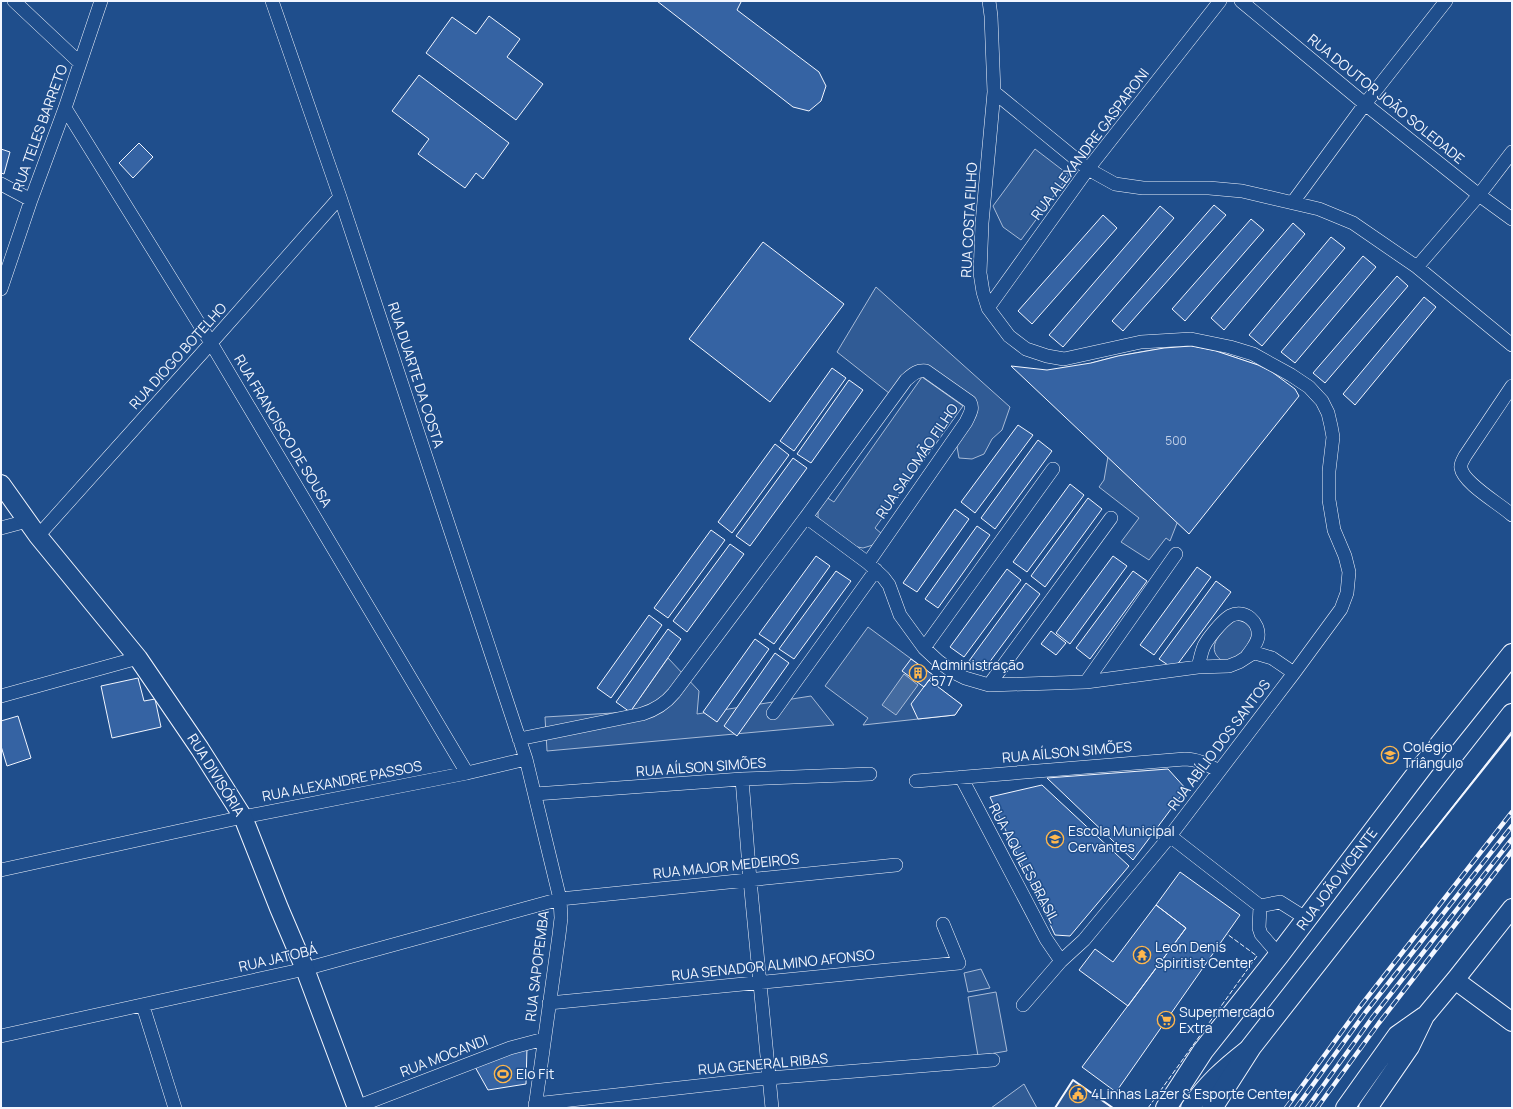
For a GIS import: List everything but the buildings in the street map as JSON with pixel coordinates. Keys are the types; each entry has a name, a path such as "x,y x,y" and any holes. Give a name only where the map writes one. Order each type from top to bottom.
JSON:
{"main road":[{"name":"RUA JOÃO VICENTE","path":"1166,1108 1203,1051 1512,654"},
{"path":"1212,1108 1251,1047 1512,714"}],"street":[{"path":"14,1 80,63"},
{"name":"RUA TELES BARRETO","path":"1,289 101,1"},
{"name":"RUA DUARTE DA COSTA","path":"272,1 340,197 526,760"},
{"name":"RUA COSTA FILHO","path":"988,1 991,16 994,92 983,209 980,261 981,280 988,308 1009,336 1026,349 1047,356 1064,359 1141,342 1191,339 1230,347 1253,354 1292,375 1309,387 1322,401 1328,413 1333,437 1329,471 1329,500 1334,530 1345,556 1349,572 1347,593 1342,609"},
{"name":"RUA ALEXANDRE GASPARONI","path":"988,308 1088,169 1220,1"},
{"name":"RUA DOUTOR JOÃO SOLEDADE","path":"1241,1 1364,104 1479,195 1512,219"},
{"path":"1293,202 1364,104 1446,1"},
{"path":"994,92 1088,169 1115,184 1133,187 1208,188 1242,191 1319,209 1353,223 1418,268 1512,345"},
{"name":"RUA FRANCISCO DE SOUSA","path":"65,108 212,343 467,773"},
{"path":"1418,268 1479,195 1512,152"},
{"path":"1,184 31,200"},
{"name":"RUA DIOGO BOTELHO","path":"38,536 212,343 340,197"},
{"name":"RUA SALOMÃO FILHO","path":"520,739 642,714 650,712 665,703 806,517 906,380 919,371 926,371 970,402 972,406 971,412 872,567 773,713"},
{"path":"1512,386 1465,456 1460,466 1463,474 1469,482 1512,515"},
{"path":"924,648 1053,469"},
{"name":"RUA DIVISÓRIA","path":"1,484 38,536 138,658 200,748 243,817 305,969 357,1107"},
{"path":"806,517 872,567 889,585 900,615 924,648 953,672 965,678 989,684 1086,682 1198,667 1229,666 1239,662 1247,656 1256,644 1258,628 1252,620 1241,614 1230,616 1224,621 1206,643 1198,667"},
{"path":"989,684 1111,518"},
{"path":"1,528 27,521"},
{"path":"1086,682 1176,554"},
{"name":"RUA ABÍLIO DOS SANTOS","path":"1023,1005 1061,962 1084,940 1170,836 1342,609"},
{"path":"1258,637 1267,657"},
{"path":"1247,656 1255,653 1267,657 1294,673"},
{"path":"1,696 138,658"},
{"name":"RUA AÍLSON SIMÕES","path":"916,781 1185,759 1196,760 1204,763 1219,772"},
{"name":"RUA ALEXANDRE PASSOS","path":"1,870 243,817 526,760"},
{"name":"RUA SAPOPEMBA","path":"526,760 560,899 560,929 535,1106"},
{"name":"RUA AÍLSON SIMÕES","path":"535,794 742,779 870,774"},
{"name":"RUA AQUILES BRASIL","path":"961,777 1046,939 1061,962"},
{"path":"742,779 750,880 772,1108"},
{"path":"1170,836 1260,906 1280,902 1307,919"},
{"name":"RUA MAJOR MEDEIROS","path":"560,899 896,865"},
{"name":"RUA JATOBÁ","path":"1,1036 143,1006 305,969 560,899"},
{"path":"1260,906 1259,928 1261,934 1279,955"},
{"path":"1368,1108 1410,1047 1425,1016 1512,908"},
{"name":"RUA SENADOR ALMINO AFONSO","path":"549,1004 959,962 943,924"},
{"path":"1455,980 1512,1022"},
{"path":"143,1006 175,1108"},
{"path":"1345,1108 1396,1035 1425,1016"},
{"name":"RUA MOCANDI","path":"357,1107 510,1048 544,1039"},
{"path":"1190,1108 1198,1096 1224,1067 1251,1047"},
{"name":"RUA GENERAL RIBAS","path":"535,1106 769,1078 993,1060"}],"shaded area":[{"path":"1035,149 1069,175 1021,240 1003,227 993,206"},
{"path":"876,287 1010,407 1002,430 992,439 984,454 972,459 959,458 956,441 977,410 926,371 894,397 837,352"},
{"path":"1191,346 1216,351 1258,365 1248,407 1147,461 1137,485 1188,495 1170,541 1166,538 1149,560 1121,542 1139,518 1099,487 1104,480 1112,433 1091,363 1141,352"},
{"path":"922,377 963,406 875,528 882,534 873,545 863,548 852,546 818,518 818,508 826,497 834,502"},
{"path":"1234,620 1245,623 1253,632 1248,645 1239,656 1231,661 1221,660 1216,655 1214,650 1215,644 1217,639"},
{"path":"868,627 933,675 929,680 962,705 955,715 863,725 868,718 825,686"},
{"path":"668,658 699,691 697,714 811,696 834,725 547,751 545,717 630,712"},
{"path":"904,674 918,685 896,715 882,705"},
{"path":"981,969 990,988 968,992 964,973"},
{"path":"996,992 1007,1051 978,1056 968,997"},
{"name":"4Linhas Lazer & Esporte Center","path":"1073,1080 1113,1108 1055,1108"},
{"path":"1024,1084 1037,1108 991,1108"}],"railway":[{"path":"1286,1108 1359,1008 1512,812"},
{"path":"1296,1108 1365,1013 1512,826"},
{"path":"1307,1108 1372,1018 1512,839"},
{"path":"1317,1108 1379,1023 1512,851"}],"fence":[{"path":"1148,1108 1257,956 1227,934"}],"wall":[{"path":"1421,847 1512,733"},
{"path":"1055,1108 1073,1080 1113,1108"}],"place":[{"name":"Administração 577","path":"918,673"},
{"name":"Colégio Triângulo","path":"1390,755"},
{"name":"Escola Municipal Cervantes","path":"1055,839"},
{"name":"Leon Denis Spiritist Center","path":"1142,955"},
{"name":"Supermercado Extra","path":"1166,1020"},
{"name":"Elo Fit","path":"503,1074"},
{"name":"4Linhas Lazer & Esporte Center","path":"1078,1094"}]}
